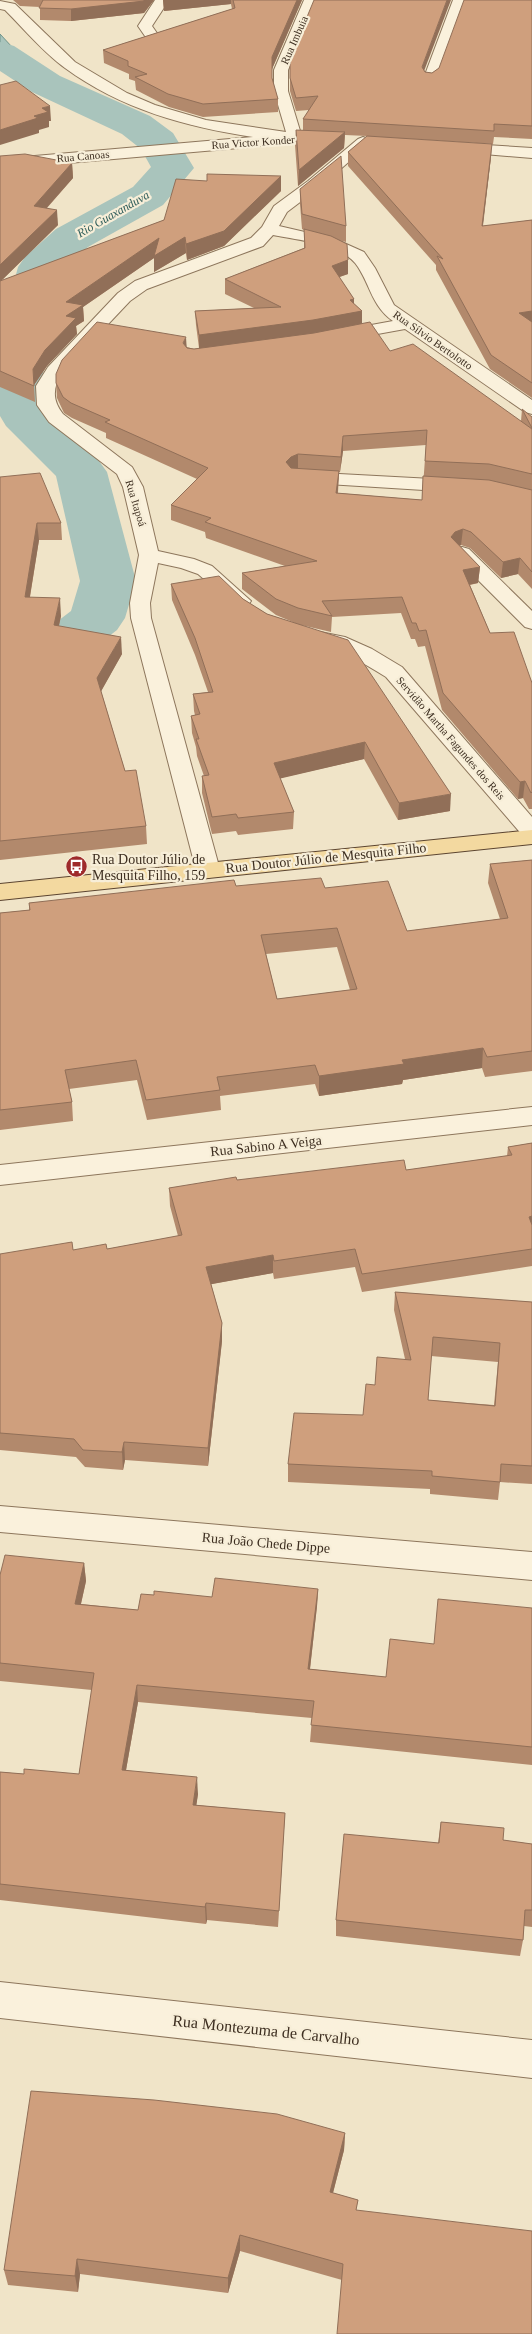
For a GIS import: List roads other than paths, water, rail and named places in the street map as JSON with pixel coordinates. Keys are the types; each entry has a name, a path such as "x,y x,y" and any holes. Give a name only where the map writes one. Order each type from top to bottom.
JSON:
{"main road":[{"name":"Rua Doutor Júlio de Mesquita Filho","path":"0,892 532,837"}],"street":[{"path":"152,36 145,26 162,0"},
{"name":"Rua Imbuia","path":"295,138 281,91 281,70 311,0"},
{"path":"430,80 460,0"},
{"path":"8,4 71,66 107,89 138,105 207,126 295,138"},
{"name":"Rua Victor Konder","path":"136,151 295,138 383,144"},
{"path":"269,230 280,209 314,184 363,142"},
{"path":"443,147 532,153"},
{"name":"Rua Canoas","path":"0,164 136,151"},
{"name":"Rua Sílvio Bertolotto","path":"269,230 328,243 358,256 366,268 379,298 388,309 532,408"},
{"name":"Rua Itapoá","path":"208,870 141,618 140,603 149,555 133,487 125,471 56,418 46,405 45,386 54,371 124,297 141,285 257,242 269,230"},
{"path":"322,340 408,323"},
{"path":"298,478 488,488 532,498"},
{"path":"462,553 532,623"},
{"path":"149,555 187,563 205,570 260,616"},
{"name":"Servidão Martha Fagundes dos Reis","path":"300,633 337,642 364,654 394,672 532,832"},
{"name":"Rua Sabino A Veiga","path":"0,1175 532,1116"},
{"name":"Rua João Chede Dippe","path":"0,1519 532,1566"},
{"name":"Rua Montezuma de Carvalho","path":"0,2000 532,2059"}],"water":[{"path":"0,34 25,61 39,71 94,98 136,114 172,139 158,142 124,117 106,108 12,75 0,67"}],"waterway":[{"name":"Rio Guaxanduva","path":"0,54 46,84 136,125 158,142 173,168 148,196 115,216 72,238 41,267 23,338 16,394 24,415 81,472 108,581 97,618 49,655 0,677"}],"place":[{"name":"Rua Doutor Júlio de Mesquita Filho, 159","path":"76,867"}]}
